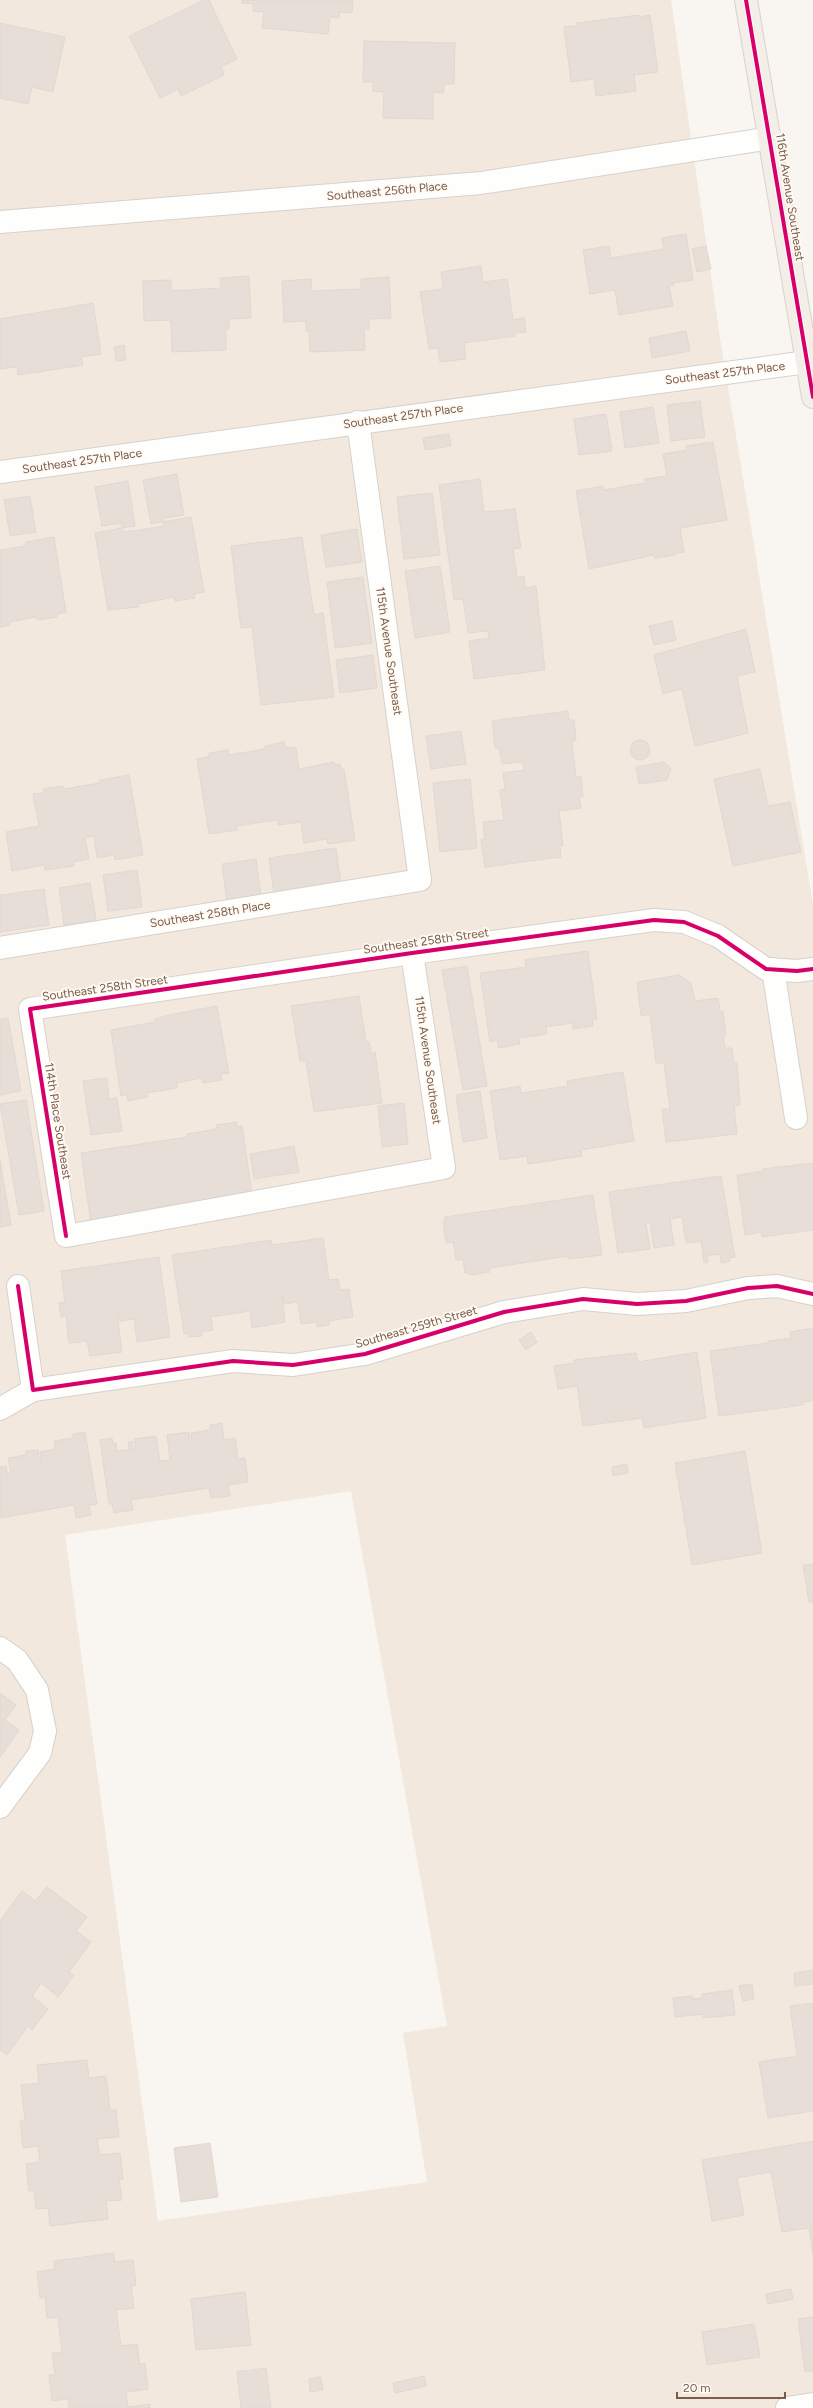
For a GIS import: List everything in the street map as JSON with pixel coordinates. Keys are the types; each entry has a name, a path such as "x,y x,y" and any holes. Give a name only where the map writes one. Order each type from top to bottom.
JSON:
{"main road":[{"name":"116th Avenue Southeast","path":"746,0 771,138 813,397"}],"street":[{"name":"Southeast 256th Place","path":"0,222 481,183 771,138"},
{"name":"Southeast 257th Place","path":"0,472 807,362"},
{"name":"115th Avenue Southeast","path":"358,422 420,880"},
{"name":"Southeast 258th Place","path":"0,948 420,880"},
{"name":"Southeast 258th Street","path":"30,1009 412,952 654,920 684,922 718,936 766,968 797,971 813,969"},
{"name":"115th Avenue Southeast","path":"66,1236 444,1168 412,952"},
{"path":"773,969 796,1118"},
{"name":"114th Place Southeast","path":"30,1009 66,1236"},
{"path":"0,1409 33,1390 18,1286"},
{"name":"Southeast 259th Street","path":"33,1390 233,1361 294,1365 365,1354 504,1312 583,1299 637,1304 686,1301 748,1288 777,1286 813,1294"},
{"path":"0,1648 17,1660 37,1690 45,1730 40,1753 0,1807"},
{"path":"787,2408 813,2404"}],"shaded area":[{"path":"0,0 671,0 720,338 813,905 813,2408 0,2408","holes":["351,1491 447,2026 403,2033 427,2182 158,2221 65,1535"]}],"building":[{"path":"204,0 209,0 237,59 221,67 224,75 181,96 178,89 160,98 129,36"},
{"path":"242,0 353,0 352,13 340,12 339,18 330,17 328,34 262,28 264,12 253,11 254,4 242,3"},
{"path":"639,15 639,17 650,15 658,72 634,75 636,91 596,96 594,79 571,82 564,27 577,26 576,23"},
{"path":"0,23 65,37 53,92 32,87 28,104 0,98"},
{"path":"364,41 455,43 454,84 444,84 444,93 433,92 433,119 383,118 384,92 373,91 373,82 363,82"},
{"path":"686,234 693,280 673,283 674,285 669,286 673,306 619,315 615,290 590,294 583,250 609,246 611,258 664,249 662,238"},
{"path":"706,246 711,269 697,272 692,249"},
{"path":"481,266 483,282 507,279 513,320 524,318 526,332 515,333 515,336 464,343 466,359 440,362 438,348 429,349 420,292 443,289 441,272"},
{"path":"249,276 251,318 229,319 229,329 226,329 226,350 172,352 171,320 144,321 143,281 171,280 171,291 221,288 220,278"},
{"path":"389,277 391,318 369,319 369,329 364,329 365,350 310,352 309,331 306,331 306,321 284,322 282,281 311,279 312,291 361,289 361,279"},
{"path":"93,303 101,354 81,357 83,365 18,375 17,367 0,369 0,319"},
{"path":"686,331 690,351 652,358 649,338"},
{"path":"124,345 126,360 116,361 114,347"},
{"path":"700,401 705,437 671,441 667,405"},
{"path":"653,407 659,443 625,448 620,412"},
{"path":"606,414 612,451 579,455 574,419"},
{"path":"449,434 451,446 425,450 423,438"},
{"path":"713,442 727,520 680,528 684,552 655,558 654,555 589,569 576,491 603,486 604,490 645,483 645,479 667,476 663,454 687,450 686,446"},
{"path":"177,474 184,515 162,518 163,521 151,524 143,480"},
{"path":"480,479 484,512 515,509 521,548 513,549 517,577 524,576 525,588 536,586 545,670 474,679 469,641 489,638 488,631 468,633 463,599 454,600 439,485"},
{"path":"128,481 135,526 122,528 121,523 102,526 95,487"},
{"path":"432,493 440,555 404,559 397,497"},
{"path":"30,496 36,532 10,536 4,500"},
{"path":"191,517 204,592 194,594 195,598 175,601 174,597 138,604 139,607 108,610 95,533 122,528 123,532 164,526 163,522"},
{"path":"357,529 362,562 326,567 321,535"},
{"path":"54,537 66,612 57,614 57,617 37,620 37,617 9,622 10,625 0,627 0,550 26,546 26,542"},
{"path":"302,537 314,615 323,613 334,697 261,705 252,627 241,628 231,546"},
{"path":"440,566 450,632 415,638 405,571"},
{"path":"363,577 372,643 335,648 327,582"},
{"path":"672,621 676,640 654,645 649,626"},
{"path":"746,629 755,672 737,676 748,733 695,746 682,689 663,694 654,655"},
{"path":"373,655 377,688 340,693 336,660"},
{"path":"568,711 569,720 574,720 576,740 572,741 576,777 581,777 583,797 579,797 581,808 559,811 563,846 560,846 561,857 485,867 481,840 485,839 483,822 504,820 500,790 505,789 503,773 524,770 523,762 502,764 499,748 495,748 492,721"},
{"path":"461,731 466,764 431,769 426,736"},
{"path":"640,740 647,743 650,750 647,757 640,760 633,757 630,750 633,743"},
{"path":"284,742 286,747 296,748 299,769 334,762 335,765 340,764 341,770 344,769 355,840 328,844 327,839 304,843 301,822 278,825 278,820 237,826 237,830 209,834 197,759 209,757 209,753 228,750 229,755 265,749 265,746"},
{"path":"664,762 671,768 667,780 639,784 636,767"},
{"path":"760,769 768,806 790,802 801,852 733,866 714,779"},
{"path":"129,775 143,855 115,860 114,855 97,858 94,836 85,838 89,859 73,862 74,866 45,870 44,865 12,871 6,832 39,826 33,794 44,793 43,789 63,786 64,789 100,783 100,780"},
{"path":"470,779 477,848 440,852 433,783"},
{"path":"336,848 341,884 274,894 269,858"},
{"path":"256,859 261,896 227,901 222,864"},
{"path":"137,870 142,907 108,911 103,875"},
{"path":"90,883 96,920 64,925 59,888"},
{"path":"44,889 49,925 0,932 0,895"},
{"path":"588,951 597,1019 592,1020 593,1026 573,1029 572,1023 546,1027 547,1034 519,1038 520,1044 498,1048 498,1040 490,1042 480,973 526,967 525,960"},
{"path":"467,966 487,1086 463,1090 442,970"},
{"path":"679,975 691,983 695,1001 718,998 720,1012 723,1011 726,1036 723,1036 725,1048 732,1048 734,1063 737,1063 740,1105 734,1106 737,1134 666,1142 662,1109 670,1109 664,1063 656,1063 650,1014 641,1016 637,982"},
{"path":"359,996 366,1042 369,1042 371,1053 375,1052 382,1103 314,1112 306,1061 300,1061 291,1006"},
{"path":"217,1006 229,1073 221,1074 222,1080 203,1083 202,1078 177,1083 177,1088 147,1093 148,1097 128,1101 127,1095 121,1096 111,1030 155,1022 155,1019 169,1015"},
{"path":"8,1018 21,1091 0,1095 0,1019"},
{"path":"623,1072 634,1141 581,1150 582,1156 528,1164 527,1156 500,1160 490,1091 520,1086 521,1093 568,1086 567,1081"},
{"path":"107,1078 109,1099 117,1098 122,1131 91,1135 83,1081"},
{"path":"480,1091 487,1138 463,1142 456,1095"},
{"path":"26,1100 44,1211 19,1215 0,1104"},
{"path":"404,1103 408,1144 382,1147 378,1106"},
{"path":"237,1122 237,1127 242,1126 252,1193 91,1224 81,1153 187,1137 187,1134 217,1129 216,1125"},
{"path":"294,1146 299,1172 254,1179 250,1154"},
{"path":"0,1160 11,1225 0,1227"},
{"path":"813,1163 813,1230 762,1237 761,1232 745,1235 737,1175 763,1171 763,1169"},
{"path":"721,1176 735,1257 729,1258 730,1261 721,1263 720,1254 707,1256 708,1262 704,1263 701,1241 686,1243 682,1217 670,1219 674,1245 654,1248 650,1222 646,1223 650,1249 618,1253 609,1192"},
{"path":"593,1195 602,1255 568,1259 568,1256 490,1268 490,1272 470,1275 469,1273 465,1273 463,1260 456,1260 453,1242 446,1243 443,1221 445,1221 445,1217"},
{"path":"323,1238 329,1280 338,1279 340,1290 349,1289 353,1317 329,1321 329,1325 317,1327 316,1322 301,1324 298,1302 284,1304 282,1295 285,1322 252,1328 250,1311 211,1317 213,1330 201,1332 202,1336 188,1337 188,1333 184,1334 172,1255 271,1240 272,1245"},
{"path":"159,1257 170,1337 137,1342 134,1319 120,1321 119,1313 117,1313 122,1352 90,1356 87,1341 69,1343 66,1316 61,1317 59,1303 65,1302 61,1271"},
{"path":"813,1328 813,1401 803,1402 803,1405 719,1416 710,1351 768,1343 768,1341 791,1338 790,1332"},
{"path":"531,1332 537,1342 526,1350 519,1340"},
{"path":"697,1352 706,1418 644,1428 642,1418 583,1426 577,1386 558,1389 554,1366 574,1363 574,1360 636,1353 638,1362"},
{"path":"222,1423 224,1440 235,1438 238,1459 245,1458 248,1482 228,1485 230,1496 211,1498 209,1488 131,1500 133,1510 114,1513 112,1504 109,1504 100,1440 112,1438 113,1444 116,1443 117,1451 129,1450 128,1442 132,1441 133,1450 135,1449 134,1439 156,1436 160,1461 170,1460 167,1435 189,1432 190,1442 192,1442 191,1433 210,1430 210,1425"},
{"path":"85,1432 97,1504 89,1505 91,1515 76,1518 74,1505 0,1518 0,1467 6,1466 7,1473 11,1472 8,1458 26,1455 26,1451 38,1450 39,1460 41,1460 40,1452 55,1449 54,1441 73,1438 73,1434"},
{"path":"745,1451 762,1553 692,1565 675,1463"},
{"path":"627,1464 628,1473 613,1476 612,1467"},
{"path":"813,1564 813,1602 809,1602 803,1565"},
{"path":"0,1693 16,1705 5,1720 19,1730 0,1757"},
{"path":"47,1887 87,1917 76,1931 91,1942 69,1972 74,1975 58,1997 41,1983 32,1996 48,2009 32,2030 28,2026 7,2055 0,2050 0,1921 22,1891 35,1901"},
{"path":"813,1970 813,1984 795,1986 794,1973"},
{"path":"752,1984 754,1999 743,2001 739,1986"},
{"path":"732,1990 735,2015 703,2018 703,2014 675,2017 673,1998 692,1996 692,1999 702,1998 702,1994"},
{"path":"813,2003 813,2111 768,2118 759,2062 797,2056 790,2006"},
{"path":"87,2060 89,2078 106,2076 110,2110 116,2110 119,2137 97,2139 100,2155 120,2153 123,2179 119,2179 122,2200 106,2201 108,2219 50,2226 48,2208 36,2209 34,2190 29,2191 26,2164 40,2162 38,2146 23,2148 20,2121 25,2121 21,2085 39,2083 37,2065"},
{"path":"813,2141 813,2255 809,2228 782,2232 771,2172 737,2178 744,2215 712,2221 702,2160"},
{"path":"210,2143 218,2197 181,2202 174,2148"},
{"path":"114,2253 115,2262 133,2260 136,2285 131,2286 134,2308 116,2310 121,2346 137,2344 140,2364 145,2363 148,2389 126,2392 128,2407 150,2404 150,2408 69,2408 68,2399 52,2401 49,2375 55,2375 52,2353 62,2352 58,2317 47,2318 45,2297 40,2298 37,2272 55,2269 54,2261"},
{"path":"791,2289 793,2299 768,2304 766,2294"},
{"path":"245,2292 251,2345 196,2350 191,2299"},
{"path":"813,2317 813,2371 805,2372 798,2319"},
{"path":"754,2324 760,2357 707,2365 702,2332"},
{"path":"266,2368 271,2408 241,2408 237,2372"},
{"path":"424,2376 426,2386 395,2393 393,2383"},
{"path":"321,2377 323,2390 310,2392 309,2379"}],"cycle path":[{"path":"746,0 813,397"},
{"path":"66,1236 30,1009 412,953 654,920 684,922 718,936 766,969 797,971 813,969"},
{"path":"18,1286 33,1390 233,1361 293,1365 365,1354 504,1312 583,1299 637,1304 686,1301 748,1288 777,1286 813,1294"}]}
